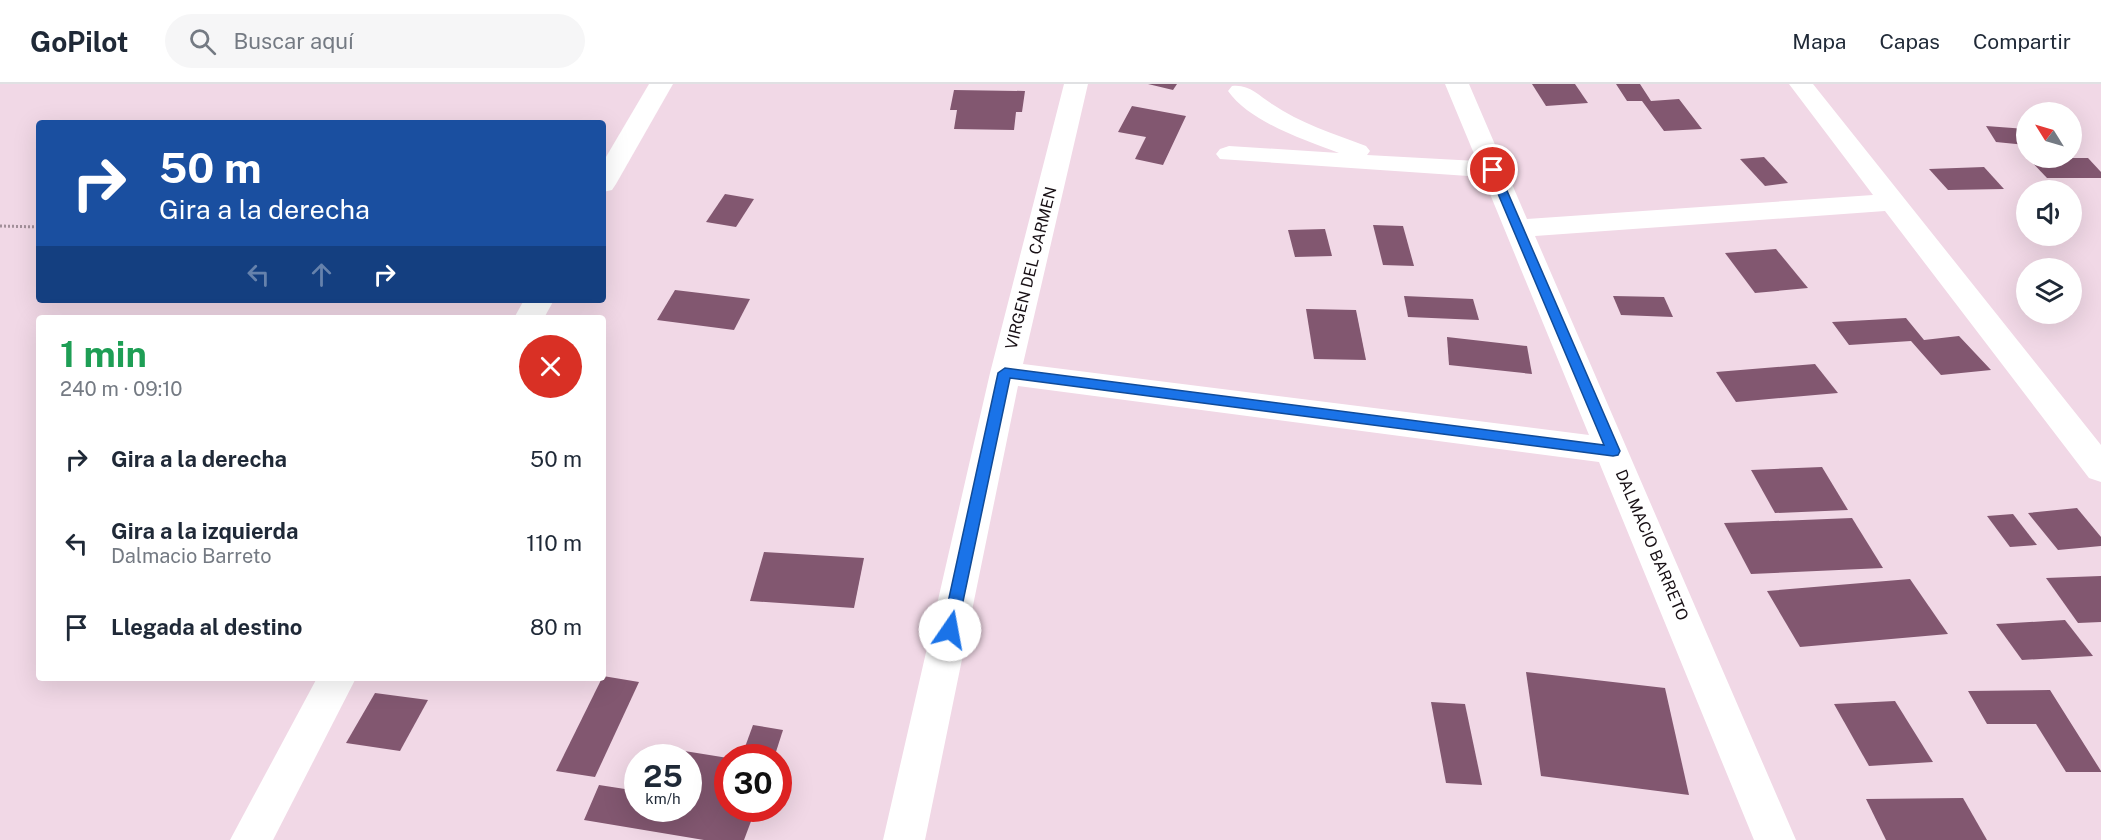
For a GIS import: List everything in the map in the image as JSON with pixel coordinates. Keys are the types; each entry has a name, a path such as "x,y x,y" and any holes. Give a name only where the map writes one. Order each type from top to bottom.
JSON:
{"street":[{"path":"606,179 661,84"},
{"name":"VIRGEN DEL CARMEN","path":"904,840 1005,373 1076,84"},
{"name":"DALMACIO BARRETO","path":"1457,84 1520,228 1775,840"},
{"path":"1801,84 2101,469"},
{"path":"1240,91 1260,108 1315,135 1386,162"},
{"path":"1229,154 1493,170"},
{"path":"1520,228 1893,202"},
{"path":"1005,373 1613,451"},
{"path":"251,840 335,681"}],"path":[{"path":"0,226 36,227"}],"building":[{"path":"1148,84 1177,84 1173,90"},
{"path":"1532,84 1575,84 1588,103 1546,106"},
{"path":"1616,84 1640,84 1651,101 1679,99 1702,129 1664,131 1642,101 1627,101"},
{"path":"954,90 1025,91 1022,112 1016,112 1014,130 954,129 957,110 950,110"},
{"path":"1132,106 1186,116 1163,165 1135,159 1146,137 1118,132"},
{"path":"1986,126 2016,128 2016,144 1996,142"},
{"path":"1764,157 1788,183 1765,186 1740,159"},
{"path":"2082,158 2088,158 2101,172 2101,178 2047,178 2038,168 2082,168"},
{"path":"1984,167 2004,189 1948,190 1929,169"},
{"path":"725,194 754,199 736,227 706,222"},
{"path":"1373,225 1403,226 1414,266 1383,265"},
{"path":"1325,229 1332,256 1295,257 1288,230"},
{"path":"1776,249 1808,288 1755,293 1725,253"},
{"path":"675,290 750,299 734,330 657,320"},
{"path":"1404,296 1473,299 1479,320 1408,317"},
{"path":"1613,296 1664,297 1673,317 1621,315"},
{"path":"1306,309 1356,310 1366,360 1314,359"},
{"path":"1906,318 1924,340 1959,336 1991,370 1941,375 1911,341 1849,345 1832,322"},
{"path":"1447,337 1527,346 1532,374 1449,365"},
{"path":"1815,364 1838,393 1736,402 1716,372"},
{"path":"1822,467 1848,510 1775,513 1751,470"},
{"path":"2077,508 2101,537 2101,546 2058,550 2028,513"},
{"path":"2013,514 2037,545 2010,547 1987,516"},
{"path":"1852,518 1883,568 1751,574 1724,523"},
{"path":"764,552 864,558 854,608 750,601"},
{"path":"2101,576 2101,622 2078,623 2046,578"},
{"path":"1910,579 1948,634 1800,647 1767,591"},
{"path":"2065,620 2093,656 2022,660 1996,624"},
{"path":"1526,672 1665,688 1689,795 1541,776"},
{"path":"606,676 639,682 595,777 556,771 601,681 606,681"},
{"path":"2050,690 2101,772 2066,772 2036,724 1987,724 1968,691"},
{"path":"375,693 428,700 400,751 346,743"},
{"path":"1895,701 1933,762 1869,766 1834,704"},
{"path":"1431,702 1465,704 1482,785 1446,783"},
{"path":"753,725 783,730 778,744 746,744"},
{"path":"702,754 714,756 714,822 751,822 744,840 704,840 584,820 599,785 624,789 624,822 702,822"},
{"path":"1963,798 1987,840 1886,840 1866,799"}],"route":[{"path":"950,630 1005,373 1613,451 1520,228 1493,170"}]}
